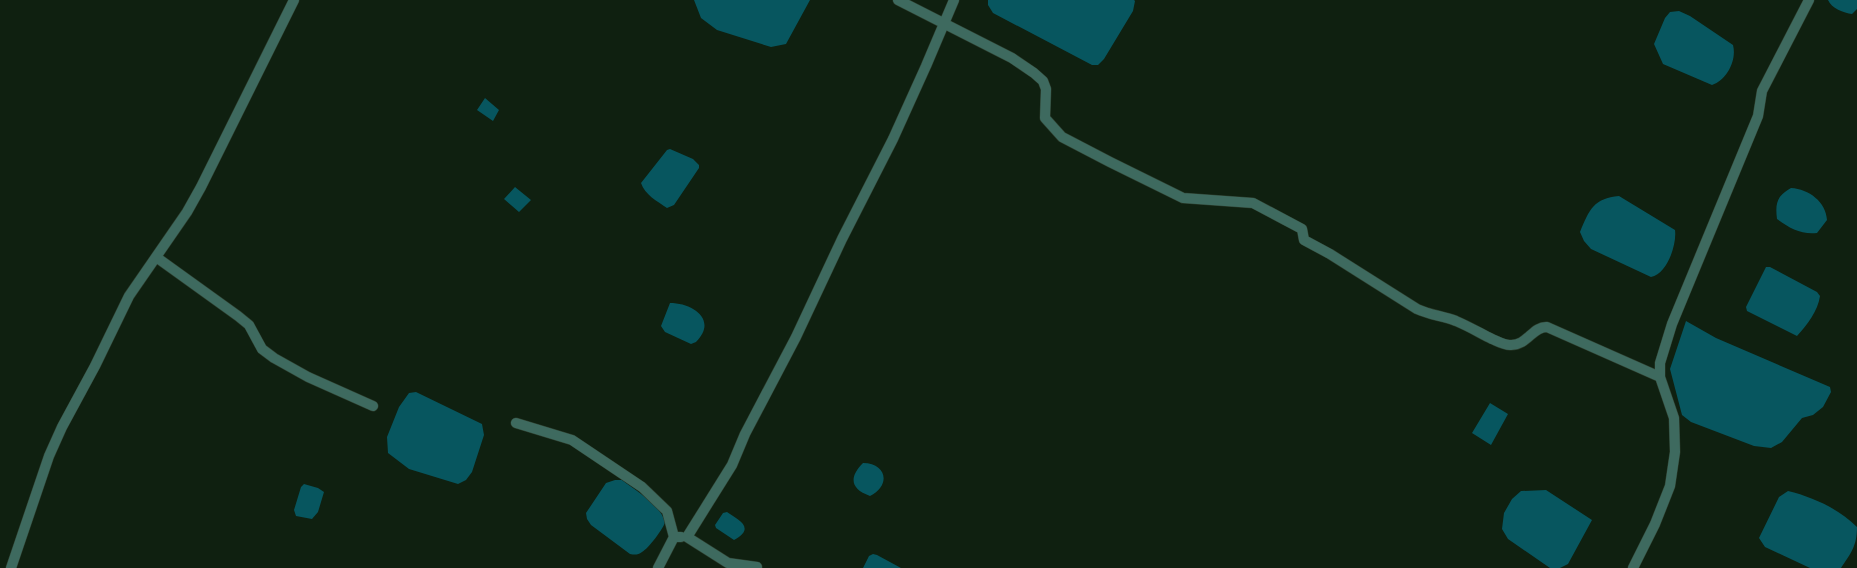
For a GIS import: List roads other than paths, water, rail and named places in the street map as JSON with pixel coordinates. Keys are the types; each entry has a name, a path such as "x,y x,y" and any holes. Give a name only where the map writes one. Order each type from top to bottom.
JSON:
{"street":[{"path":"14,567 49,456 62,427 95,366 129,296 187,212 201,187 294,0"},
{"path":"898,0 1012,58 1034,73 1043,81 1046,89 1046,118 1054,128 1062,137 1110,162 1183,198 1253,203 1302,228 1304,240 1330,254 1417,309 1427,314 1455,321 1500,343 1509,346 1518,344 1527,339 1538,329 1547,327 1660,377"},
{"path":"687,537 732,465 745,434 796,337 842,239 896,131 954,0"},
{"path":"1633,568 1656,524 1670,486 1675,452 1674,418 1660,377 1660,363 1672,324 1756,123 1762,91 1809,0"},
{"path":"156,257 238,316 248,326 262,349 274,358 308,377 373,406"},
{"path":"516,423 572,440 642,487 667,511 674,537 658,568"},
{"path":"674,537 687,537 728,564 758,567"}],"water":[{"path":"694,0 810,0 786,44 771,47 717,30 701,18"},
{"path":"988,0 1135,1 1133,11 1104,59 1098,65 1092,65 993,13 988,5"},
{"path":"1828,0 1857,0 1857,9 1852,14 1845,13 1835,8"},
{"path":"1679,11 1690,16 1733,45 1734,57 1730,69 1722,79 1712,85 1663,64 1654,44 1665,18 1670,12"},
{"path":"485,98 499,110 493,121 477,110"},
{"path":"670,149 693,159 699,165 699,168 674,205 667,208 648,194 641,183 667,150"},
{"path":"515,187 531,200 519,212 504,199"},
{"path":"1791,188 1804,191 1820,202 1826,213 1827,220 1817,233 1801,232 1777,219 1776,209 1778,200"},
{"path":"1619,196 1675,230 1673,251 1666,265 1657,275 1651,277 1591,249 1584,241 1580,232 1590,211 1598,202 1611,197"},
{"path":"1766,267 1770,267 1817,292 1820,296 1817,307 1797,336 1747,311 1746,307"},
{"path":"670,303 687,306 700,314 704,320 702,334 696,342 691,344 665,332 661,326"},
{"path":"1686,321 1716,338 1830,387 1831,392 1823,407 1813,415 1802,418 1782,442 1771,448 1754,446 1691,422 1682,415 1670,369"},
{"path":"416,392 482,424 484,435 472,472 466,480 458,484 409,469 388,453 387,437 399,407 409,393"},
{"path":"1490,403 1508,414 1491,445 1472,433"},
{"path":"863,463 871,464 877,467 883,476 881,487 877,492 870,496 858,490 854,482 855,473"},
{"path":"615,480 622,480 647,498 658,509 665,522 652,543 641,553 635,555 630,554 591,525 587,519 586,513 606,483"},
{"path":"304,484 318,488 324,492 318,512 312,519 296,516 294,510 301,487"},
{"path":"1546,490 1592,520 1568,564 1560,568 1550,568 1508,539 1502,529 1504,513 1512,499 1521,491"},
{"path":"1788,491 1825,504 1857,527 1855,544 1841,568 1810,568 1765,547 1759,538 1779,497"},
{"path":"727,512 740,521 745,528 741,536 734,540 716,528 715,525 723,513"},
{"path":"873,554 901,568 863,568 869,556"}]}
